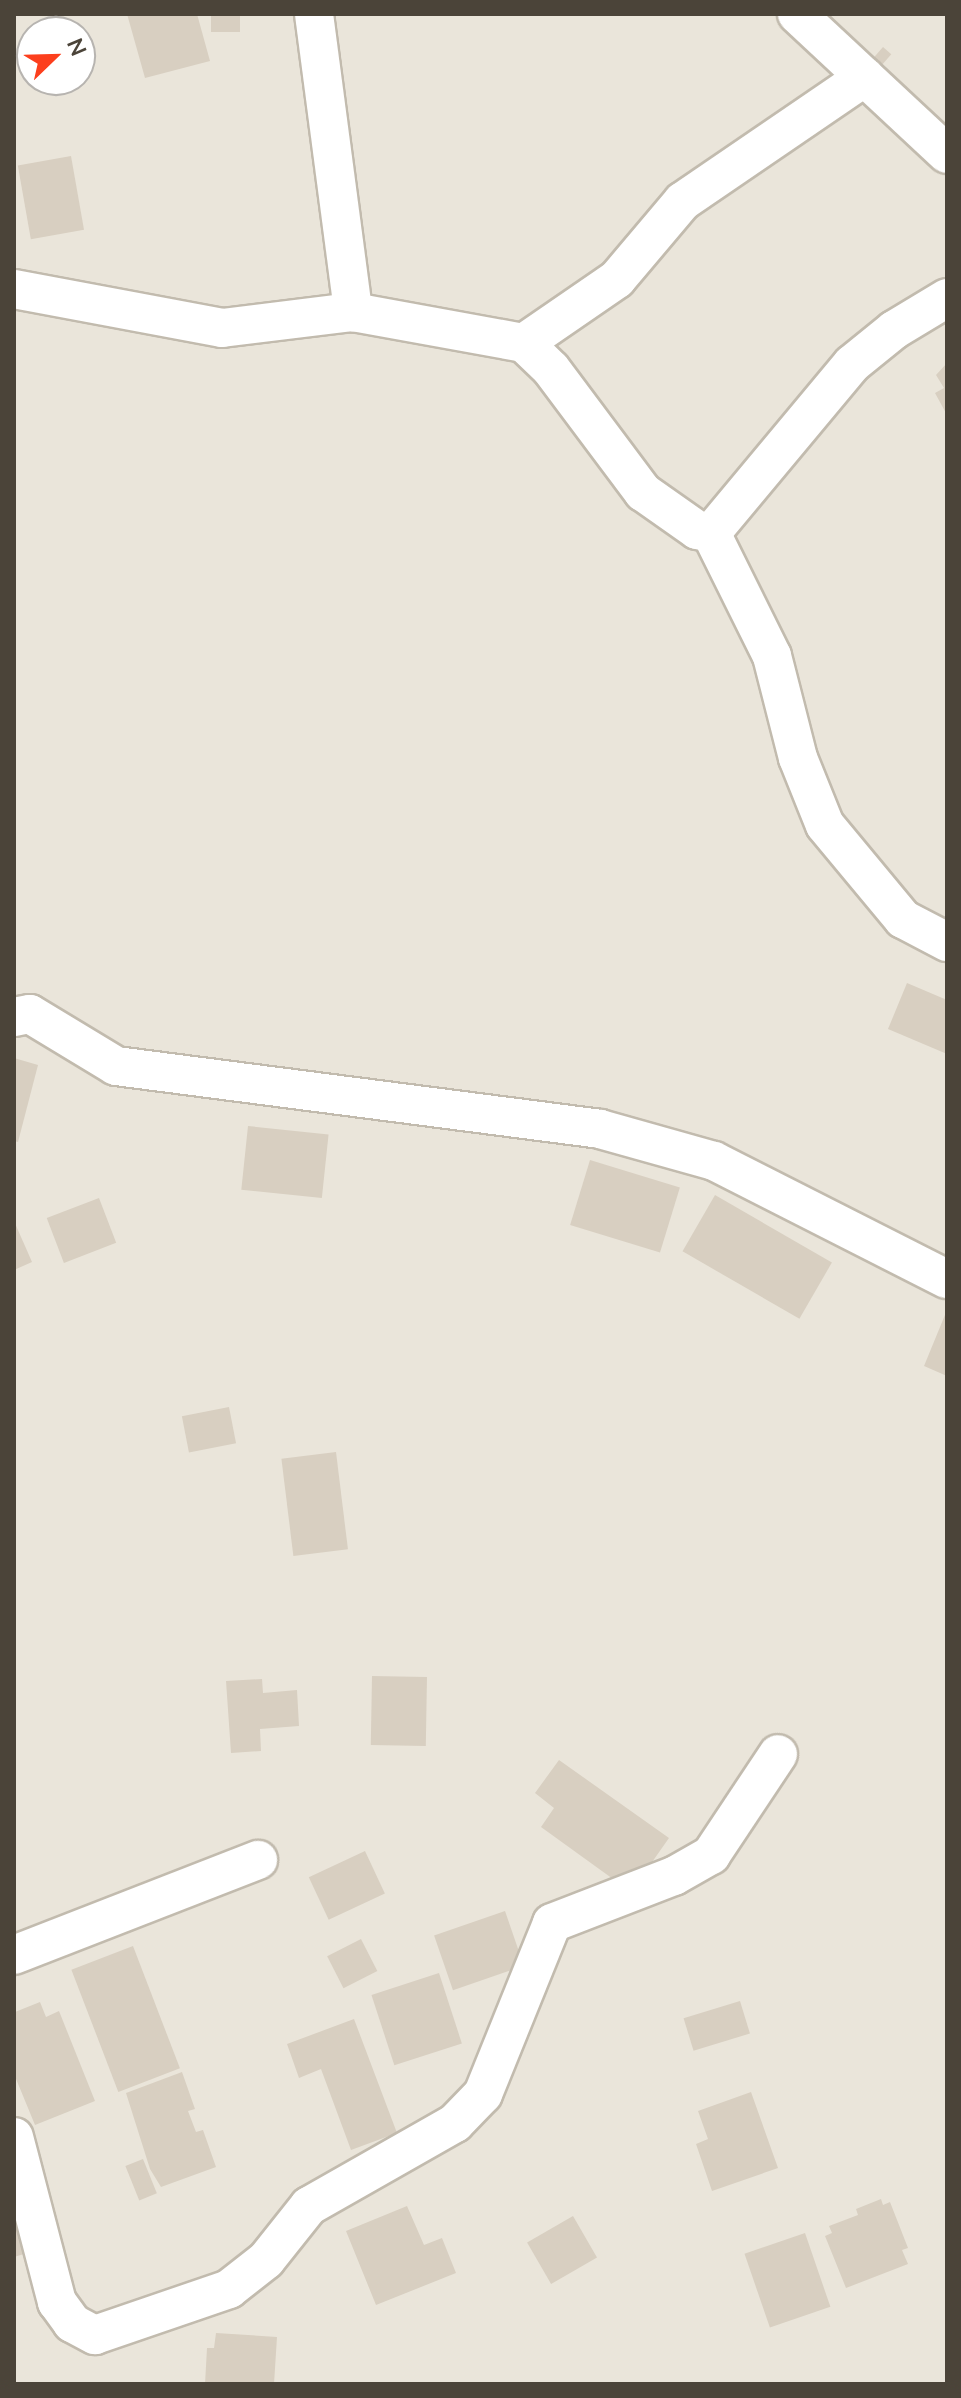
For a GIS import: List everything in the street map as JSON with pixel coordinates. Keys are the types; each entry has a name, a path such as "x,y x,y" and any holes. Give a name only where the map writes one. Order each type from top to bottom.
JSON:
{"street":[{"path":"314,14 353,312"},
{"path":"797,14 947,154"},
{"path":"524,343 617,279 683,201 865,77"},
{"path":"14,289 222,328 353,312 524,343 551,369 643,492 697,530 711,533"},
{"path":"711,533 852,364 894,330 947,298"},
{"path":"711,533 772,656 798,758 825,825 903,919 947,942"},
{"path":"14,1017 30,1014 116,1066 600,1129 714,1161 947,1279"},
{"path":"14,2137 57,2302 72,2323 95,2335 229,2289 266,2260 309,2206 455,2123 483,2094 552,1923 674,1876 711,1855 778,1754"},
{"path":"14,1955 258,1860"}],"shaded area":[{"path":"14,14 947,14 947,2384 14,2384"}],"building":[{"path":"127,14 197,14 210,61 145,78"},
{"path":"211,14 240,14 240,32 211,32"},
{"path":"883,47 891,54 878,70 869,63"},
{"path":"71,156 84,230 31,239 18,165"},
{"path":"947,363 947,415 935,393 944,388 936,375"},
{"path":"907,983 947,1000 947,1054 888,1029"},
{"path":"14,1058 38,1065 18,1142 14,1141"},
{"path":"248,1126 329,1134 322,1198 241,1190"},
{"path":"590,1160 680,1187 660,1253 570,1225"},
{"path":"715,1195 832,1262 799,1319 682,1251"},
{"path":"99,1198 116,1243 64,1263 47,1218"},
{"path":"14,1221 32,1262 14,1270"},
{"path":"947,1310 947,1376 924,1366"},
{"path":"229,1407 236,1443 189,1452 182,1416"},
{"path":"336,1452 348,1549 293,1556 281,1459"},
{"path":"372,1676 427,1677 426,1746 371,1745"},
{"path":"262,1679 263,1693 297,1690 299,1726 260,1729 261,1751 231,1753 226,1681"},
{"path":"559,1760 669,1838 631,1892 541,1827 554,1808 535,1793"},
{"path":"365,1851 385,1894 329,1920 309,1877"},
{"path":"505,1911 524,1966 453,1990 434,1935"},
{"path":"361,1939 377,1971 343,1988 327,1956"},
{"path":"133,1946 180,2068 118,2092 71,1970"},
{"path":"439,1973 462,2043 394,2065 371,1995"},
{"path":"740,2001 750,2034 694,2051 684,2018"},
{"path":"40,2002 46,2017 59,2011 95,2101 35,2125 14,2074 14,2020 15,2012"},
{"path":"354,2019 397,2133 351,2150 321,2069 299,2078 287,2044"},
{"path":"182,2072 195,2109 188,2111 196,2132 203,2130 216,2167 161,2187 150,2169 126,2093"},
{"path":"751,2092 778,2168 712,2191 696,2144 708,2139 698,2111"},
{"path":"143,2159 157,2193 139,2200 125,2166"},
{"path":"14,2186 34,2251 14,2257"},
{"path":"881,2199 883,2205 890,2202 908,2248 902,2250 908,2264 846,2288 825,2236 832,2233 829,2226 858,2215 856,2209"},
{"path":"407,2206 424,2245 442,2238 456,2273 376,2305 346,2231"},
{"path":"573,2216 597,2258 551,2284 527,2242"},
{"path":"805,2233 830,2307 770,2328 744,2254"},
{"path":"216,2333 277,2337 274,2384 205,2384 207,2348 214,2348"}]}
